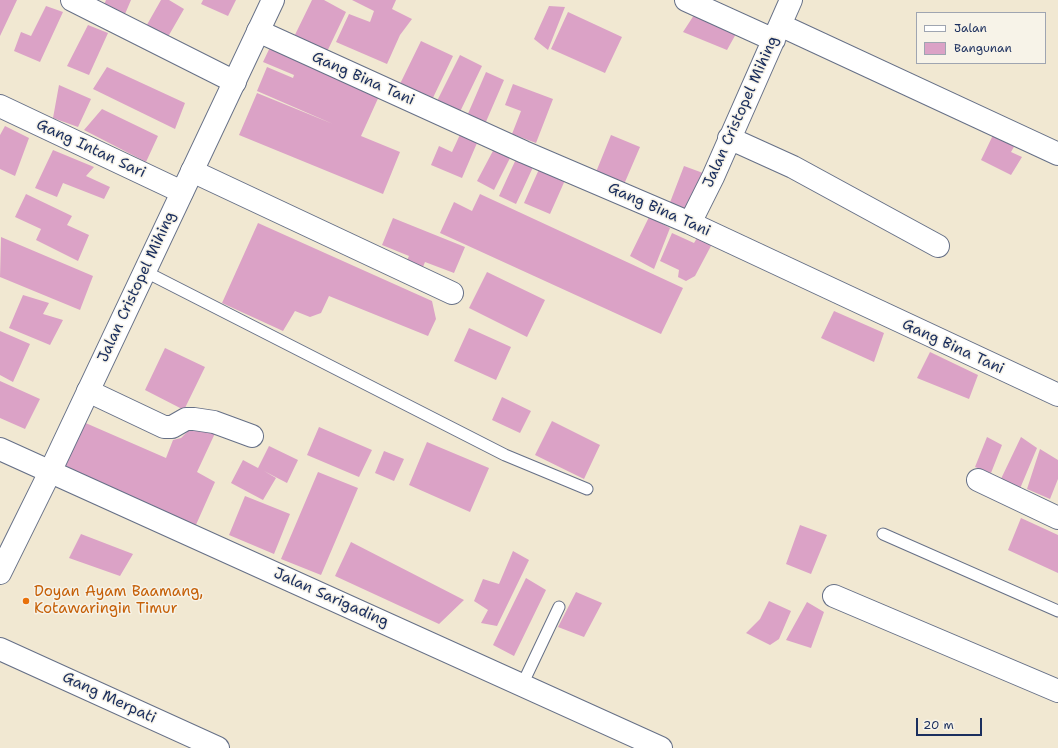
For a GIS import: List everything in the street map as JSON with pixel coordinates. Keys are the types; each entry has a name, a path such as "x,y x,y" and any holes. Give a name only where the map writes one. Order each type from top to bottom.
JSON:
{"street":[{"path":"72,0 235,82"},
{"name":"Jalan Cristopel Mihing","path":"0,573 50,472 273,0"},
{"path":"686,0 777,33 1058,154"},
{"name":"Jalan Cristopel Mihing","path":"690,223 791,0"},
{"name":"Gang Bina Tani","path":"258,31 524,152 690,223 1058,395"},
{"name":"Gang Intan Sari","path":"0,106 182,192"},
{"path":"729,138 794,167 938,246"},
{"path":"192,171 452,293"},
{"path":"88,391 164,427 172,427 186,419 194,419 214,422 252,436"},
{"name":"Jalan Sarigading","path":"0,449 662,748"},
{"path":"978,480 1058,518"},
{"path":"834,596 1058,691"},
{"name":"Gang Merpati","path":"0,649 218,748"}],"lane":[{"path":"144,271 505,455 588,489"},
{"path":"883,534 1058,610"},
{"path":"522,685 559,607"}],"building":[{"path":"0,0 17,0 0,36"},
{"path":"106,0 131,0 125,14 104,5"},
{"path":"161,0 169,0 184,9 165,42 144,30"},
{"path":"203,0 236,0 228,16 201,4"},
{"path":"312,0 324,0 346,12 324,58 291,43"},
{"path":"352,0 396,0 392,9 412,19 400,35 387,64 336,42 349,14 370,22 374,11"},
{"path":"46,6 63,12 40,62 14,51 21,32 31,36"},
{"path":"549,6 565,7 548,50 534,39"},
{"path":"568,12 622,37 605,73 551,49"},
{"path":"696,12 737,32 727,50 683,32"},
{"path":"88,25 108,33 89,75 67,66"},
{"path":"273,41 380,94 361,136 400,152 383,194 239,135 257,93 333,124 257,91 267,67 293,78 294,75 263,62"},
{"path":"421,41 453,56 430,104 398,88"},
{"path":"460,55 482,66 458,116 435,105"},
{"path":"107,67 185,103 175,129 93,89"},
{"path":"486,72 504,80 485,124 467,116"},
{"path":"513,84 553,99 536,143 512,134 521,111 505,105"},
{"path":"59,85 91,99 78,127 53,118"},
{"path":"102,109 158,136 146,162 84,130"},
{"path":"5,126 29,138 15,176 0,169 0,135"},
{"path":"463,128 480,136 462,178 431,165 439,146 452,152"},
{"path":"994,133 1015,145 1011,152 1022,157 1011,175 981,160"},
{"path":"611,135 640,147 622,189 594,177"},
{"path":"495,147 511,156 494,190 477,181"},
{"path":"53,150 94,167 86,176 110,187 104,199 63,183 57,197 35,188"},
{"path":"517,157 534,165 516,204 499,196"},
{"path":"684,166 703,173 688,212 669,205"},
{"path":"540,167 566,178 550,214 524,203"},
{"path":"26,194 72,216 67,225 89,235 78,261 36,240 41,229 15,217"},
{"path":"480,194 683,288 661,334 440,233 454,202 472,211"},
{"path":"649,217 670,228 654,269 630,256"},
{"path":"393,218 465,247 454,273 425,262 420,274 404,267 409,256 382,245"},
{"path":"258,223 432,301 436,319 428,336 329,296 321,313 310,317 295,311 283,331 222,303"},
{"path":"672,233 694,243 697,238 712,244 695,276 686,281 678,277 679,270 660,261"},
{"path":"1,237 93,276 80,310 0,277"},
{"path":"487,272 545,300 527,337 469,308"},
{"path":"23,295 49,303 43,314 63,320 50,345 9,328"},
{"path":"834,311 884,333 874,362 821,338"},
{"path":"469,328 511,347 496,380 454,361"},
{"path":"0,331 30,344 13,382 0,375"},
{"path":"165,348 205,367 184,410 145,390"},
{"path":"930,352 978,375 969,399 917,378"},
{"path":"0,381 40,399 25,429 0,418"},
{"path":"502,397 531,411 520,433 492,420"},
{"path":"81,421 166,458 173,440 181,438 191,428 217,429 197,472 215,482 195,527 58,464"},
{"path":"552,421 600,445 584,479 535,455"},
{"path":"319,427 372,450 359,477 307,455"},
{"path":"987,437 1002,445 991,473 975,467"},
{"path":"1021,437 1037,448 1019,491 999,483"},
{"path":"427,442 489,468 470,512 409,485"},
{"path":"269,446 298,460 287,483 264,471 276,478 263,500 231,483 243,460 258,468"},
{"path":"1040,449 1058,460 1058,479 1050,499 1027,489"},
{"path":"384,451 404,459 394,481 375,473"},
{"path":"318,472 358,488 321,575 281,559"},
{"path":"245,496 290,514 274,554 229,535"},
{"path":"1021,518 1058,535 1058,573 1008,550"},
{"path":"800,525 827,535 811,574 786,564"},
{"path":"81,534 133,554 120,576 69,558"},
{"path":"351,542 464,600 439,624 335,576"},
{"path":"513,551 529,560 497,626 481,623 488,610 474,601 483,579 499,584"},
{"path":"526,578 546,590 514,656 493,645"},
{"path":"576,592 602,603 584,637 558,627"},
{"path":"769,601 791,611 779,639 770,645 746,633 760,619"},
{"path":"807,602 824,612 811,648 786,640"}],"place":[{"name":"Doyan Ayam Baamang, Kotawaringin Timur","path":"26,601"}]}
